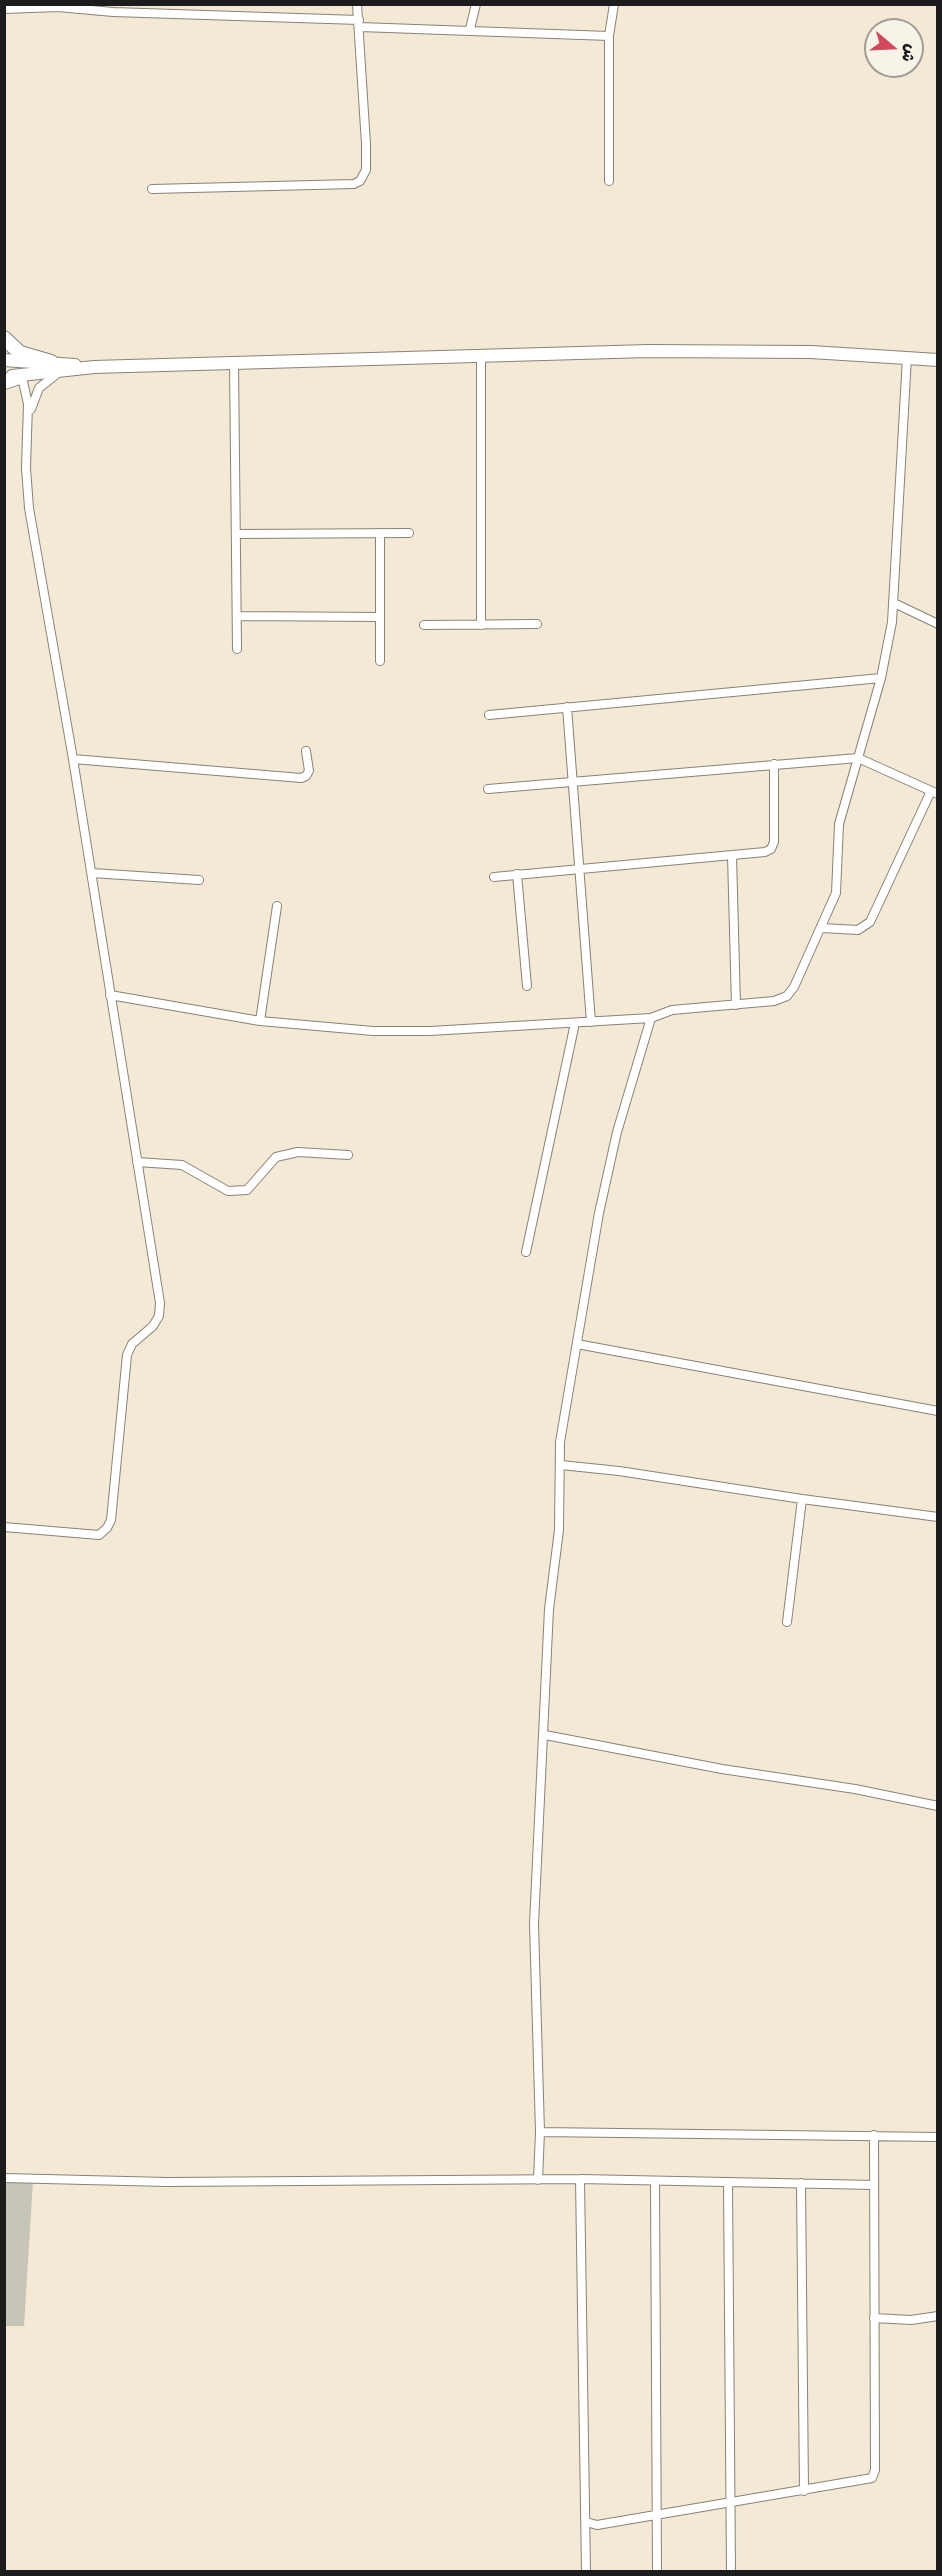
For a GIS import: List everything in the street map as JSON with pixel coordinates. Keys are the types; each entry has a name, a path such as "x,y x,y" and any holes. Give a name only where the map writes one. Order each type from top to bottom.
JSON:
{"highway":[{"path":"4,338 20,352 55,367"},
{"path":"4,382 21,377"}],"main road":[{"path":"4,360 55,367 94,367 481,355 811,351 938,360"},
{"path":"4,375 21,377 55,367"}],"street":[{"path":"152,189 360,181 366,170 366,144 357,4"},
{"path":"470,29 476,4"},
{"path":"609,181 609,36 614,4"},
{"path":"4,9 58,7 113,12 609,36"},
{"path":"481,355 481,625"},
{"path":"110,995 260,1021 373,1031 651,1018 672,1010 774,1001 787,996 822,928 836,893 839,824 881,678 894,603 907,357"},
{"path":"234,362 237,649"},
{"path":"28,415 39,388 55,367"},
{"path":"4,1527 99,1535 107,1528 111,1520 127,1355 132,1344 153,1326 159,1316 160,1303 74,759 29,508 26,468 28,395 21,377"},
{"path":"380,533 380,661"},
{"path":"236,534 409,533"},
{"path":"894,603 938,624"},
{"path":"237,616 380,617"},
{"path":"424,625 537,624"},
{"path":"489,715 881,678"},
{"path":"567,707 591,1022"},
{"path":"74,759 301,778 309,771 306,751"},
{"path":"488,789 858,758 934,793 870,922 858,930 822,928"},
{"path":"494,877 765,852 771,849 774,842 774,764"},
{"path":"732,856 736,1005"},
{"path":"92,873 200,880"},
{"path":"517,874 527,986"},
{"path":"260,1021 277,906"},
{"path":"538,2180 540,2132 534,1924 545,1736 549,1609 559,1530 562,1418 616,1132 651,1018"},
{"path":"526,1252 574,1023"},
{"path":"137,1162 182,1165 228,1191 247,1190 276,1157 298,1152 348,1155"},
{"path":"577,1344 938,1411"},
{"path":"561,1465 619,1471 802,1500 938,1517"},
{"path":"787,1622 802,1500"},
{"path":"545,1736 722,1769 855,1789 938,1806"},
{"path":"540,2132 938,2137"},
{"path":"586,2522 597,2525 872,2478 875,2470 874,2135"},
{"path":"4,2178 167,2182 580,2179 874,2185"},
{"path":"580,2179 586,2571"},
{"path":"655,2181 657,2571"},
{"path":"728,2182 731,2571"},
{"path":"801,2183 804,2491"},
{"path":"874,2318 911,2320 938,2316"}],"shaded area":[{"path":"5,2181 33,2181 24,2326 5,2326"}]}
